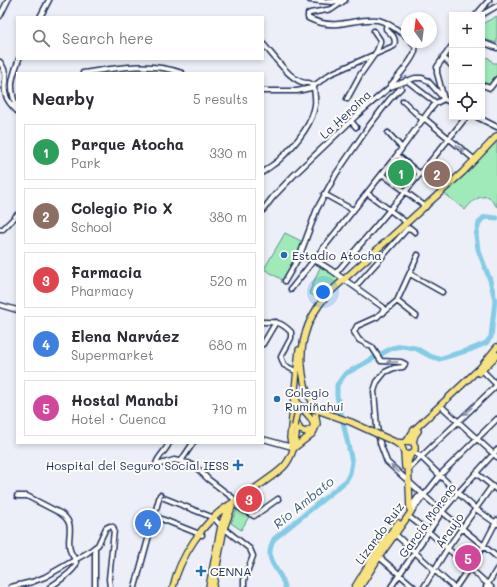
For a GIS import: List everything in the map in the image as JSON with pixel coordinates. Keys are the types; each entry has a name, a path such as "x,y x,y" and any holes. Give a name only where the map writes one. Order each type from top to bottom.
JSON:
{"main road":[{"path":"474,159 497,133"},
{"path":"293,447 291,433 299,344 301,334 308,317 318,302 425,206 497,136"},
{"path":"343,279 323,299 311,317 306,328 299,378 299,399 306,407 351,422 404,446 407,455 413,453"},
{"path":"482,369 497,347"},
{"path":"407,480 408,461 415,446 413,442 416,432 497,354"},
{"path":"293,447 312,433 317,424 312,403 306,391 302,360"},
{"path":"295,395 300,407 313,420 314,424 313,428 306,432 300,430 296,424"},
{"path":"175,585 187,556 201,534 215,519 276,472 285,461 293,447 298,412 302,408 306,407"},
{"path":"409,512 404,446 414,430 441,407"},
{"path":"296,424 302,410 306,408 317,410"},
{"path":"404,446 413,442"},
{"path":"215,519 232,505"},
{"path":"222,527 232,505"},
{"path":"209,587 226,511"},
{"name":"Lizardo Ruiz","path":"360,587 377,556 395,534 409,512"},
{"name":"Lizardo Ruiz","path":"355,587 409,512"},
{"path":"213,587 216,556"}],"street":[{"path":"0,16 8,0"},
{"path":"41,16 49,0"},
{"path":"310,0 332,2 340,0"},
{"path":"345,0 332,9 310,13 308,14 308,18 319,23 326,24 378,20 401,33"},
{"path":"479,12 489,0"},
{"path":"485,13 497,6"},
{"path":"264,91 297,91 311,88 330,74 394,46 395,40 386,28 389,25"},
{"path":"347,99 353,87 375,54 380,43 379,37 374,31"},
{"path":"485,43 497,48"},
{"path":"264,45 286,71 305,84 309,83 314,86"},
{"path":"390,87 413,56 415,48"},
{"path":"291,289 436,104 444,99 437,73 437,67 450,48"},
{"path":"443,57 449,63"},
{"path":"16,107 11,90 13,76 19,60"},
{"path":"0,62 6,75 6,97 16,109"},
{"path":"91,72 142,66 169,68 179,72"},
{"name":"La Heroina","path":"264,209 280,189 351,121 390,87 414,78 426,79 444,99 449,102"},
{"path":"485,86 490,88 497,79"},
{"path":"406,80 436,104"},
{"path":"264,171 277,162 298,139 310,121 315,106 314,86"},
{"path":"285,281 300,255 324,194 336,174 369,126 390,99 401,88"},
{"path":"403,101 474,159"},
{"path":"336,273 464,120"},
{"path":"483,120 497,127"},
{"path":"351,121 356,127"},
{"path":"388,133 402,148"},
{"path":"397,155 420,174"},
{"path":"382,174 425,206"},
{"path":"367,193 406,223"},
{"path":"324,194 353,210"},
{"path":"0,230 16,217"},
{"path":"355,287 407,229 410,228 415,232"},
{"path":"300,255 336,273 383,307 384,310 377,316"},
{"path":"418,255 397,301 387,311 357,326 354,332 359,340 366,343 373,349 383,362 401,362 405,364 403,366 389,369 377,382 374,396 376,427 380,443 391,466 442,512 497,557"},
{"path":"410,274 442,292"},
{"path":"397,301 416,316"},
{"path":"0,304 16,310"},
{"path":"264,322 276,322 284,325 291,332 291,338 281,356 284,365 297,372"},
{"path":"264,342 276,322"},
{"path":"408,471 497,385 482,369"},
{"path":"441,407 497,457"},
{"name":"Lizardo Ruiz","path":"409,512 418,497 424,495 440,476 497,419"},
{"path":"264,439 293,447"},
{"path":"169,444 165,452 158,459 157,465 162,465 174,460 188,463 197,468 208,479 233,498 232,505 238,506 255,516 278,499"},
{"path":"181,461 192,444"},
{"name":"García Moreno","path":"391,587 416,553 442,512 497,450"},
{"path":"395,534 455,587 484,545 496,522 476,509 421,457 413,453"},
{"path":"476,473 497,490"},
{"name":"Araujo","path":"424,587 447,548 492,486"},
{"path":"17,496 30,498 65,516 70,525 70,550 75,559 76,565 50,587"},
{"path":"135,587 154,516 162,496 215,519 222,527 250,549 253,556 244,580 244,587"},
{"path":"409,512 488,586 497,569"},
{"path":"154,516 201,534"},
{"path":"11,587 32,582 44,577 87,553 100,542 106,528 109,526 113,527 114,530 109,579 110,587"},
{"path":"95,547 95,587"},
{"path":"377,556 414,587"}],"green space":[{"path":"497,16 497,43 485,39 485,22"},
{"path":"485,57 489,58 493,63 497,63 497,76 488,86 485,85"},
{"path":"497,138 497,207 489,197 481,197 470,204 465,210 444,193"},
{"path":"398,158 417,174 405,189 386,174 398,161 396,160"},
{"name":"Estadio Atocha","path":"285,233 303,242 284,281 264,269"},
{"path":"321,265 342,278 318,299 309,293"},
{"path":"238,507 250,515 241,530 231,523"}],"waterway":[{"name":"Río Ambato","path":"285,587 283,580 271,559 271,547 274,539 346,481 350,473 352,462 337,396 337,385 345,374 392,348 402,346 415,348 439,359 486,343 491,337 495,300 490,280 478,249 476,235 479,223 483,218 497,218"}],"place":[{"name":"Parque Atocha","path":"401,173"},
{"name":"Colegio Pio X","path":"437,174"},
{"name":"Estadio Atocha","path":"284,255"},
{"name":"Colegio Rumiñahui","path":"277,399"},
{"name":"Hospital del Seguro Social IESS","path":"238,465"},
{"name":"Farmacia","path":"249,499"},
{"name":"Elena Narváez","path":"148,523"},
{"name":"Hostal Manabi","path":"468,558"},
{"name":"CENNA","path":"201,571"}]}
